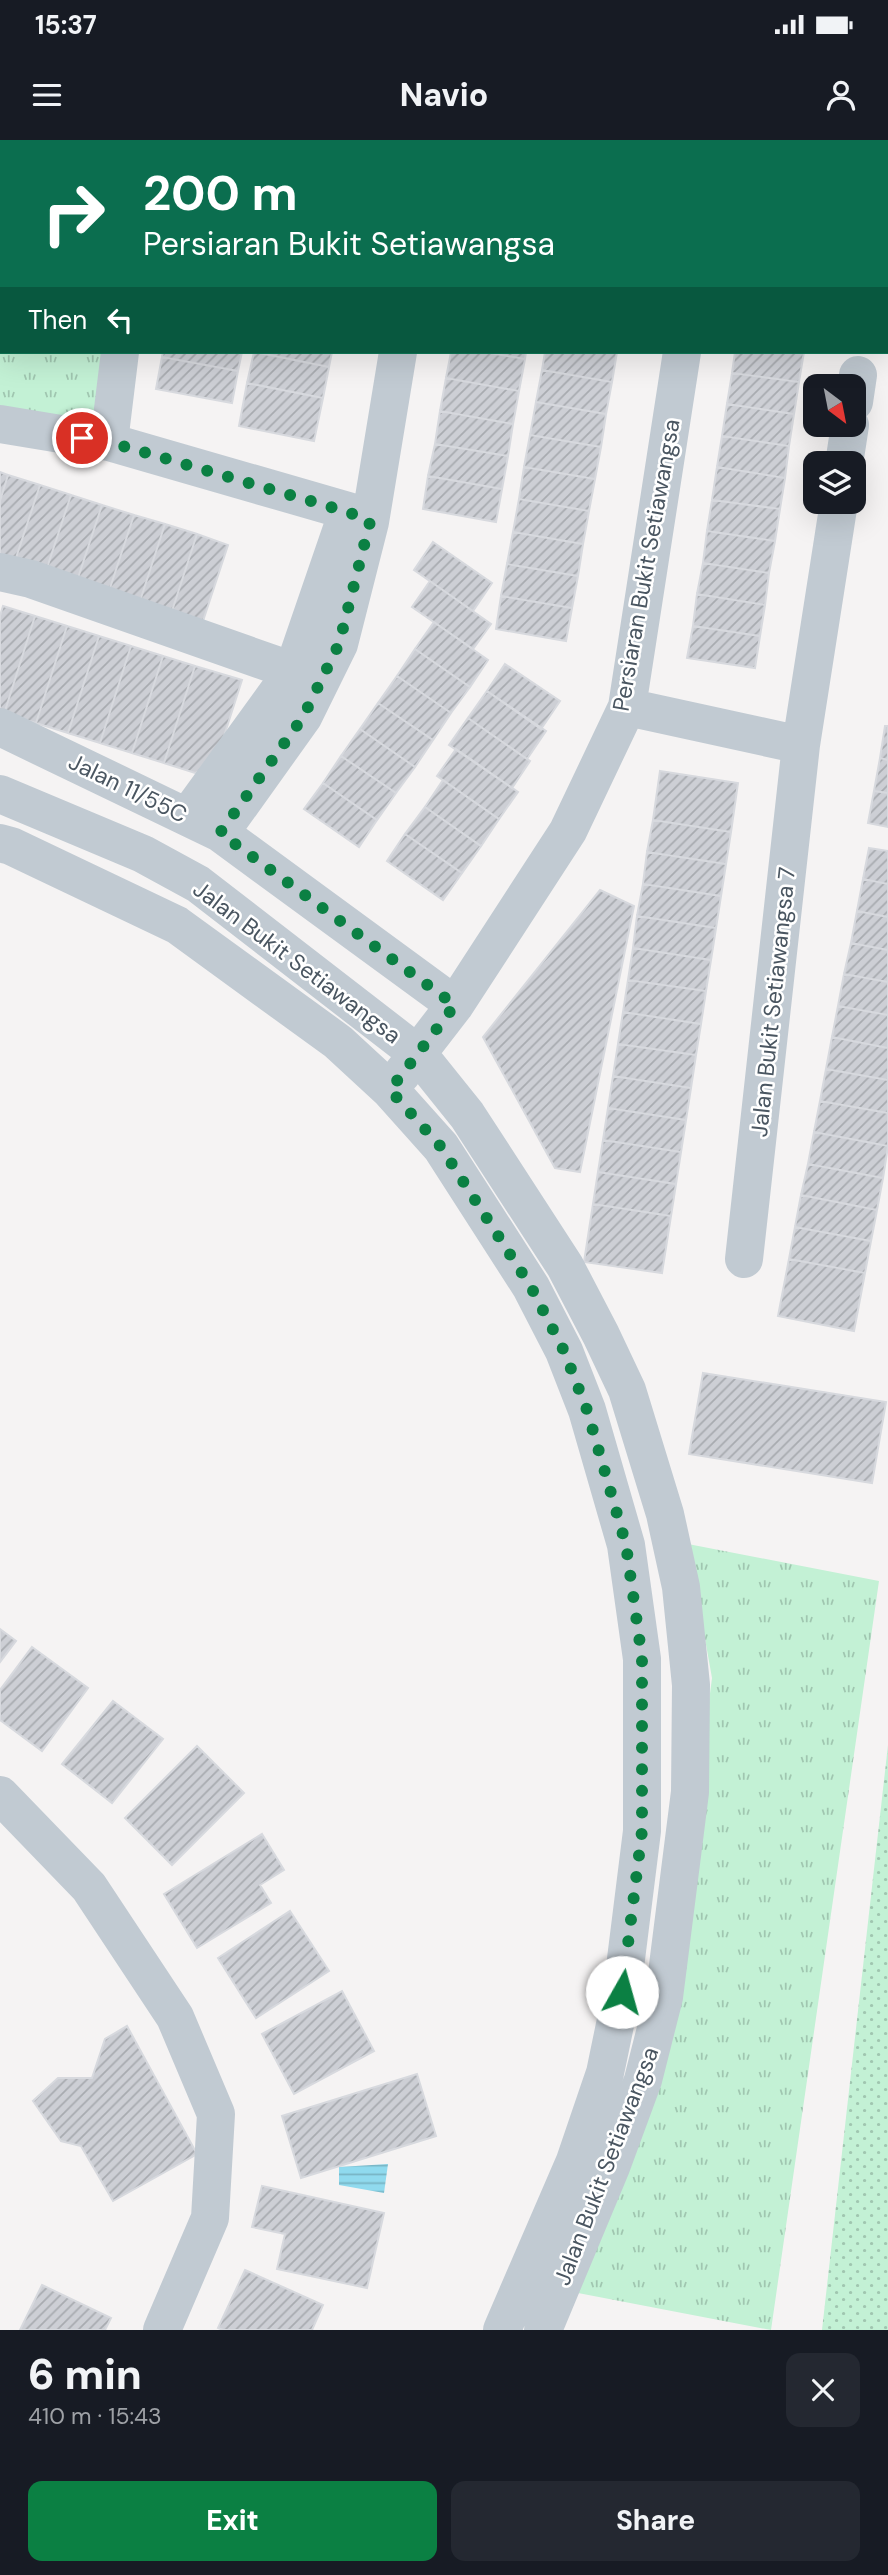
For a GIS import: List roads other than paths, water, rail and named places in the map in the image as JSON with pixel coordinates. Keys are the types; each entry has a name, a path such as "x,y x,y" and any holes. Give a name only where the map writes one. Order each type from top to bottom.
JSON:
{"street":[{"path":"109,442 120,354"},
{"path":"204,825 303,717 339,644 359,517 398,354"},
{"name":"Persiaran Bukit Setiawangsa","path":"390,1090 455,1005 568,831 627,706 682,354"},
{"path":"0,424 109,442 359,517"},
{"name":"Jalan Bukit Setiawangsa 7","path":"744,1259 801,746 837,514"},
{"path":"204,825 293,671 359,517"},
{"path":"0,572 31,579 293,671"},
{"path":"627,706 801,746"},
{"name":"Jalan 11/55C","path":"0,727 204,825 455,1005"},
{"name":"Jalan Bukit Setiawangsa","path":"0,794 144,854 198,884 418,1054 467,1115 565,1266 626,1390 665,1514 681,1587 691,1685 690,1792 664,1997 643,2080 611,2167 543,2330"},
{"name":"Jalan Bukit Setiawangsa","path":"0,843 177,925 338,1042 390,1090 441,1147 531,1287 564,1351 587,1410 626,1545 642,1658 642,1831 622,1992 605,2073 575,2161 502,2330"},
{"path":"0,1796 89,1887 174,2017 216,2114 210,2218 162,2330"}],"water":[{"path":"388,2164 384,2193 339,2185 339,2167"}]}
